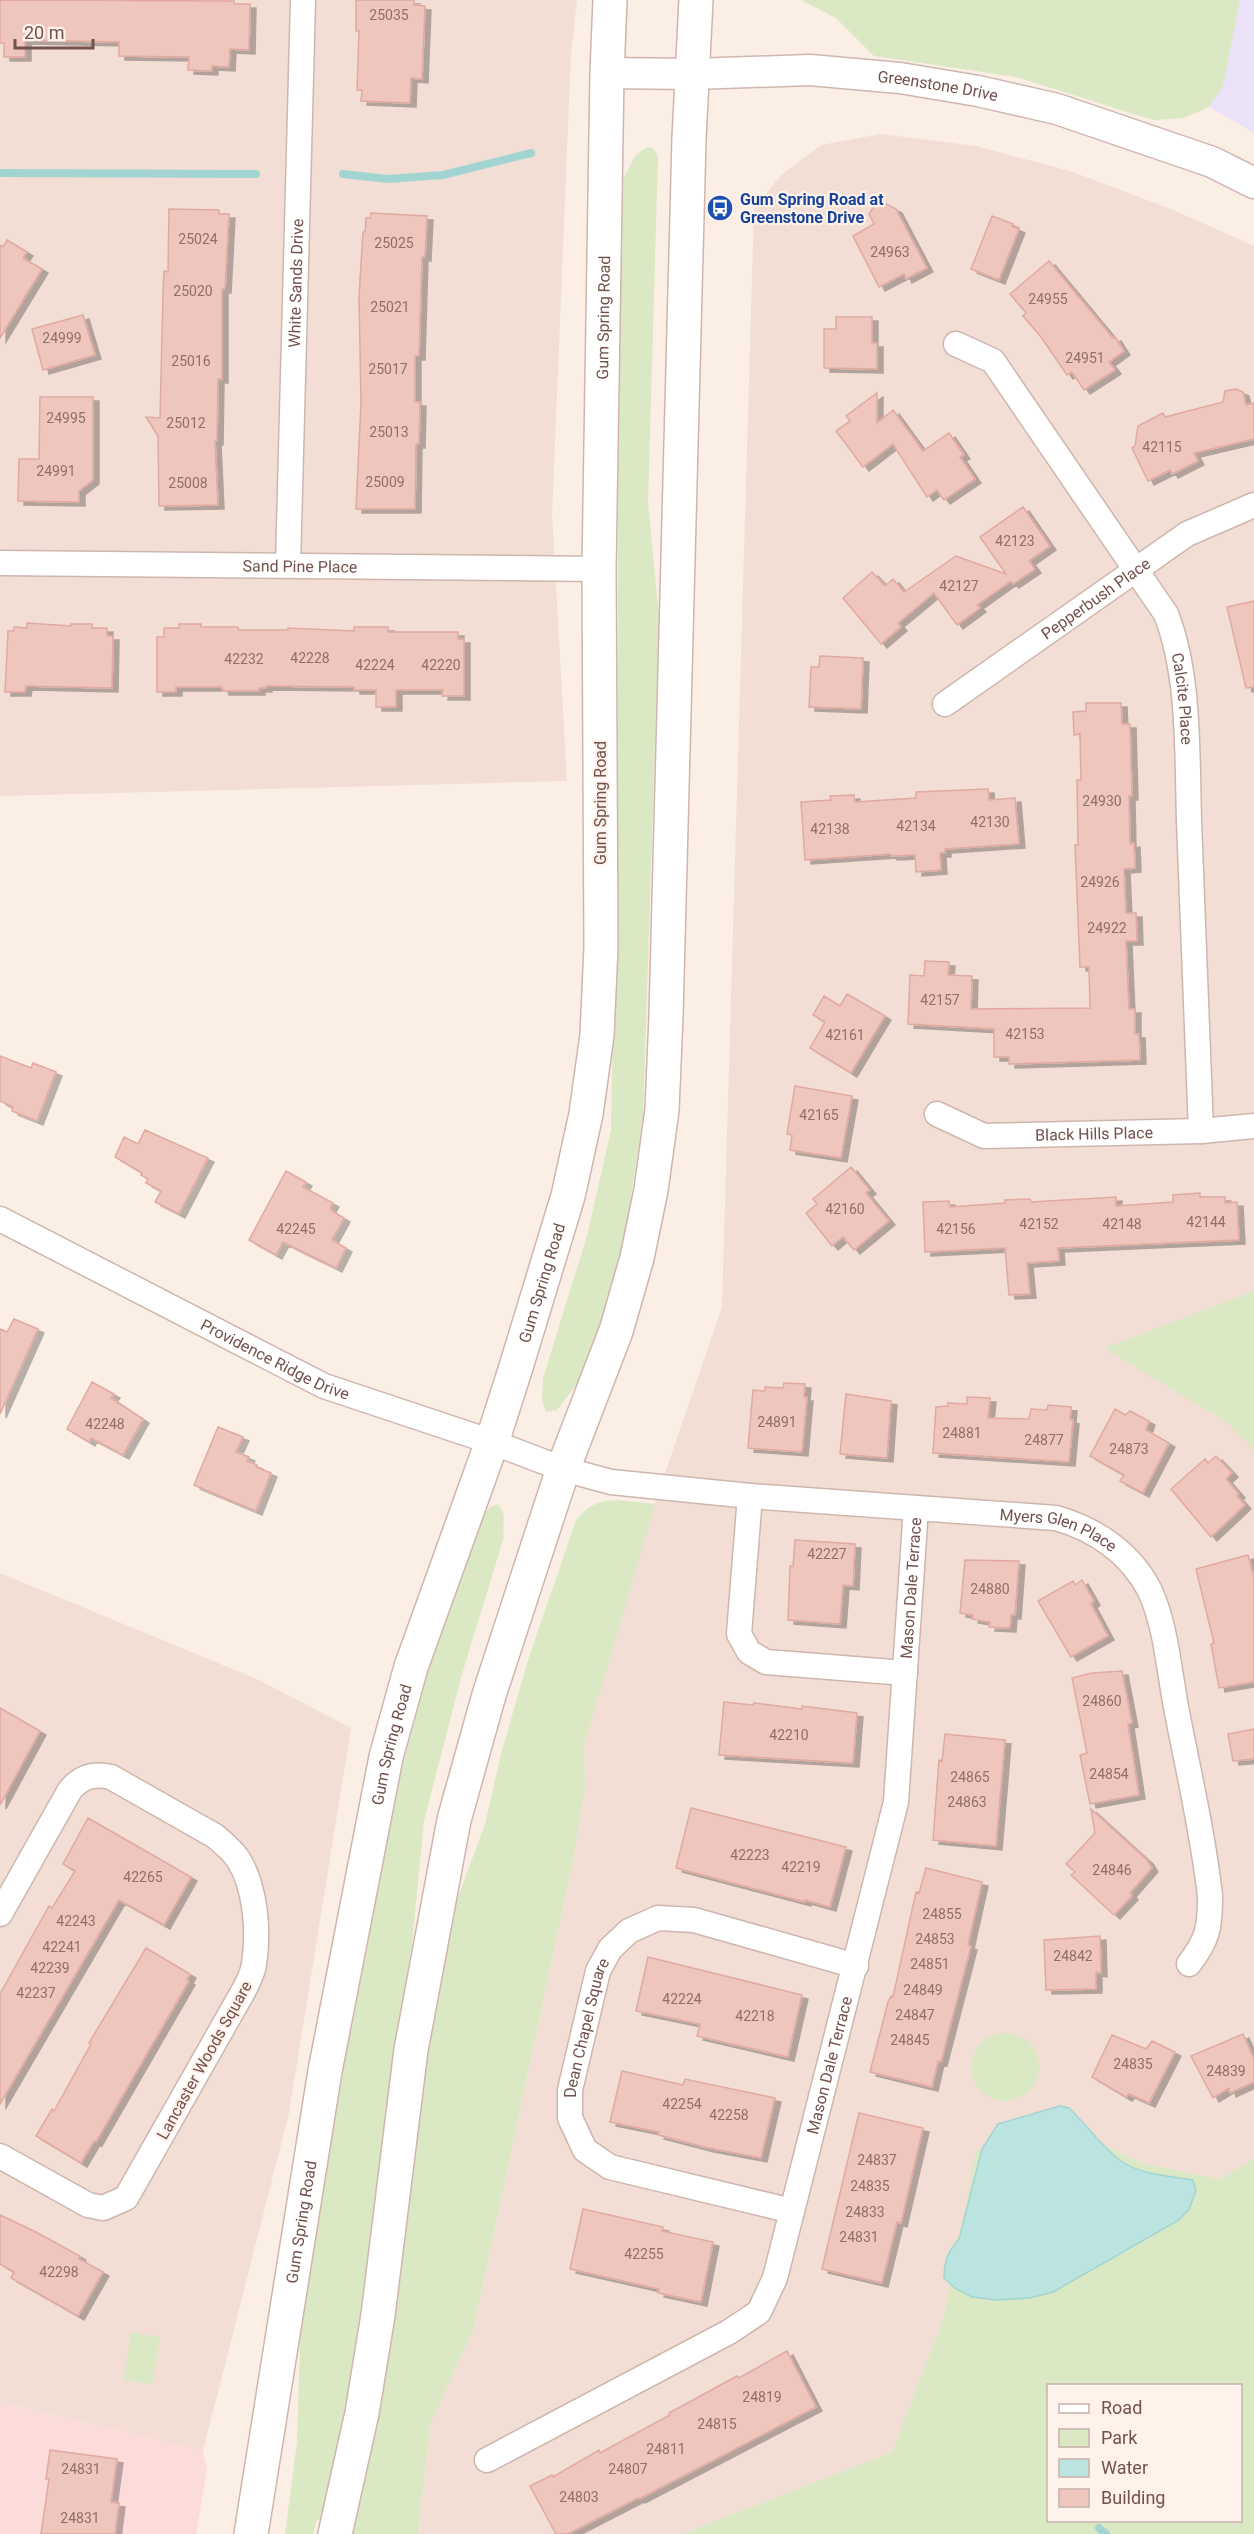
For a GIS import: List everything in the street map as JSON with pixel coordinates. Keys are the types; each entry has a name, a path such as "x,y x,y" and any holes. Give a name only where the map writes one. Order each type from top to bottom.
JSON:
{"main road":[{"name":"Gum Spring Road","path":"250,2534 325,2070 386,1757 411,1667 492,1442 568,1196 586,1114 597,1035 601,947 599,569 610,0"},
{"path":"335,2534 362,2413 378,2315 411,2050 454,1820 489,1695 562,1469 616,1331 637,1258 651,1190 662,1110 689,139 696,0"}],"street":[{"name":"White Sands Drive","path":"288,565 303,0"},
{"name":"Greenstone Drive","path":"607,74 810,70 900,78 978,91 1057,109 1212,162 1254,183"},
{"name":"Calcite Place","path":"956,345 993,361 1167,614 1180,660 1187,751 1201,1131"},
{"name":"Pepperbush Place","path":"945,704 1187,534 1254,506"},
{"name":"Sand Pine Place","path":"0,563 599,569"},
{"name":"Black Hills Place","path":"937,1114 984,1136 1201,1131 1254,1126"},
{"name":"Providence Ridge Drive","path":"0,1219 324,1386 492,1442 562,1469"},
{"name":"Myers Glen Place","path":"562,1469 611,1482 750,1496 1056,1518 1078,1524 1102,1537 1121,1552 1150,1591 1163,1640 1210,1896 1210,1927 1203,1946 1189,1964"},
{"path":"750,1496 739,1634 749,1652 766,1662 905,1673"},
{"name":"Mason Dale Terrace","path":"487,2460 729,2332 759,2312 775,2278 896,1802 916,1508"},
{"name":"Lancaster Woods Square","path":"0,1914 70,1790 88,1776 111,1777 215,1836 239,1860 252,1897 255,1937 254,1966 244,1990 130,2193 121,2201 103,2208 80,2201 0,2156"},
{"name":"Dean Chapel Square","path":"792,2211 610,2167 585,2150 570,2118 570,2090 598,1971 610,1949 628,1931 658,1918 694,1920 856,1966"}],"shaded area":[{"path":"0,0 577,0 571,54 552,514 567,781 0,796"},
{"path":"1203,0 1254,0 1254,133 1209,107 1222,86 1222,55"},
{"path":"881,134 976,146 1070,171 1171,209 1254,246 1254,1291 1105,1348 1226,1422 1254,1450 1254,2159 1219,2179 1142,2163 1053,2123 977,2151 944,2317 892,2452 682,2534 418,2534 430,2424 473,2331 572,1865 585,1788 584,1746 653,1508 722,1307 754,209 781,175 821,145"},
{"path":"0,1573 259,1680 351,1728 289,2113 203,2451 0,2402"},
{"path":"0,2402 203,2451 207,2469 196,2534 0,2534"}],"green space":[{"path":"801,0 1240,0 1223,86 1209,107 1184,118 1153,120 1016,77 874,56 836,18"},
{"path":"647,147 654,149 658,157 648,502 659,618 643,1118 626,1229 607,1306 578,1383 557,1410 546,1412 542,1400 543,1378 587,1236 611,1130 618,761 618,443 614,425 622,181 636,155"},
{"path":"1254,1291 1254,1450 1226,1422 1104,1348"},
{"path":"617,1500 655,1504 584,1746 585,1788 572,1865 473,2331 430,2424 418,2534 352,2534 387,2357 405,2241 418,2103 454,1908 485,1824 501,1754 528,1660 576,1520 594,1505"},
{"path":"497,1504 504,1515 504,1537 462,1674 424,1821 412,1944 395,2045 370,2248 350,2380 323,2519 317,2520 313,2534 285,2534 297,2442 301,2311 383,1839 432,1656 483,1516 490,1507"},
{"path":"1005,2033 1018,2035 1029,2043 1037,2054 1039,2067 1037,2080 1029,2091 1018,2099 1005,2101 992,2099 981,2091 973,2080 971,2067 973,2054 981,2043 992,2035"},
{"path":"1053,2123 1142,2163 1219,2179 1254,2159 1254,2534 682,2534 892,2452 944,2317 976,2151"},
{"path":"131,2332 160,2337 152,2384 124,2380"}],"water":[{"path":"1060,2106 1069,2108 1107,2149 1129,2166 1156,2174 1193,2180 1196,2191 1189,2209 1179,2220 1053,2292 1030,2298 997,2300 972,2297 955,2288 944,2278 944,2272 949,2252 959,2239 982,2149 998,2124"}],"building":[{"path":"0,0 234,1 234,4 250,4 249,50 230,49 229,67 212,66 212,71 188,70 189,57 119,56 119,42 25,40 25,57 4,57 4,43 0,43"},
{"path":"356,0 414,0 414,5 425,6 422,79 411,78 410,103 361,101 362,90 357,90 359,31 356,31"},
{"path":"882,202 896,209 927,268 906,279 904,274 879,287 853,236 874,224 869,214 874,206"},
{"path":"169,209 219,210 219,214 229,214 225,289 222,289 222,379 218,379 217,441 215,441 218,505 159,506 158,436 146,417 160,418 163,293 164,271 168,272"},
{"path":"371,213 427,216 425,257 422,257 419,356 415,356 415,402 420,402 419,444 416,444 415,509 356,509 361,402 359,296 363,232 365,232 366,218 370,218"},
{"path":"992,216 1013,224 1012,226 1019,229 999,280 971,269"},
{"path":"7,240 27,252 23,258 42,269 0,338 0,245 3,247"},
{"path":"1049,261 1113,338 1115,337 1124,351 1109,362 1115,370 1084,390 1072,372 1067,375 1041,337 1023,316 1026,313 1010,294"},
{"path":"83,315 95,355 43,370 32,329"},
{"path":"836,317 872,317 872,343 877,343 877,369 824,368 824,329 836,329"},
{"path":"1236,389 1243,392 1246,405 1254,403 1254,439 1194,453 1198,461 1172,474 1170,470 1148,481 1132,448 1135,446 1138,426 1163,413 1165,417 1223,402 1225,391"},
{"path":"877,393 877,423 893,410 923,451 949,433 964,455 960,457 975,479 944,500 937,490 927,497 893,444 863,467 836,431 850,421 846,416"},
{"path":"40,397 93,397 93,480 79,491 79,502 18,501 19,459 39,459"},
{"path":"1023,507 1050,546 1029,561 1035,569 1013,584 1011,581 977,605 980,608 957,625 934,593 898,623 901,627 881,644 843,598 872,572 885,586 893,579 904,592 956,556 1006,574 980,537"},
{"path":"1254,601 1254,687 1246,688 1227,607"},
{"path":"27,623 71,626 71,624 92,624 92,628 107,628 107,636 113,636 112,688 26,686 25,692 5,692 8,631 14,631 14,627 27,628"},
{"path":"179,624 201,624 201,627 238,627 239,630 288,630 288,628 354,631 354,627 388,627 388,632 458,632 458,639 464,639 464,696 442,696 443,690 396,690 396,707 376,707 376,690 354,690 354,687 266,686 266,688 259,688 259,691 223,691 222,687 176,687 176,692 157,692 157,637 164,637 164,628 179,628"},
{"path":"820,656 863,658 861,709 809,707 811,667 819,667"},
{"path":"1086,703 1121,703 1122,724 1130,724 1132,796 1129,796 1130,844 1134,843 1135,868 1124,869 1126,913 1136,913 1137,941 1126,941 1129,1009 1135,1009 1135,1034 1139,1034 1140,1060 1009,1064 1009,1057 994,1057 994,1029 908,1024 910,975 924,976 925,961 949,962 948,975 972,976 971,1009 1090,1008 1089,967 1080,967 1075,845 1078,845 1077,780 1081,780 1080,734 1074,735 1073,712 1086,711"},
{"path":"988,789 989,800 1015,798 1019,844 945,849 945,853 940,853 941,870 916,872 915,855 891,856 891,854 805,860 801,802 831,800 830,796 854,795 855,802 916,798 916,792"},
{"path":"847,994 885,1016 851,1073 810,1048 825,1022 813,1015 824,996 840,1006"},
{"path":"0,1056 31,1068 33,1063 56,1072 37,1121 12,1111 13,1107 0,1101"},
{"path":"795,1086 852,1096 841,1158 790,1150 792,1135 787,1134"},
{"path":"145,1130 208,1158 179,1214 155,1202 161,1191 146,1183 148,1179 141,1175 142,1173 115,1157 124,1137 138,1144"},
{"path":"851,1167 870,1190 866,1193 889,1221 854,1250 843,1237 832,1246 806,1213 817,1204 813,1199"},
{"path":"286,1171 306,1182 303,1187 333,1203 330,1208 332,1211 344,1218 332,1240 346,1248 336,1268 283,1242 276,1255 249,1240"},
{"path":"1200,1193 1200,1197 1225,1197 1225,1203 1237,1202 1239,1240 1058,1248 1059,1261 1027,1263 1030,1294 1009,1295 1005,1248 925,1252 923,1202 949,1201 950,1207 1005,1203 1005,1200 1030,1199 1031,1202 1116,1197 1116,1206 1173,1202 1173,1195"},
{"path":"14,1319 38,1329 0,1414 0,1329 7,1332"},
{"path":"92,1382 114,1394 111,1398 143,1419 123,1455 91,1438 89,1442 67,1429"},
{"path":"784,1383 805,1384 804,1397 807,1397 802,1452 748,1448 753,1390 765,1391 765,1387 783,1388"},
{"path":"846,1394 891,1401 887,1458 840,1454"},
{"path":"967,1397 990,1398 988,1418 1029,1419 1031,1409 1047,1410 1048,1405 1071,1407 1070,1419 1073,1420 1069,1462 933,1453 936,1407 948,1406 948,1403 967,1404"},
{"path":"1115,1409 1125,1415 1130,1411 1149,1421 1146,1430 1169,1443 1143,1493 1120,1481 1124,1475 1090,1456"},
{"path":"218,1427 243,1437 236,1452 249,1457 247,1461 257,1465 256,1467 271,1473 256,1511 194,1485"},
{"path":"1216,1456 1232,1473 1226,1479 1245,1505 1211,1537 1171,1489 1205,1459 1208,1463"},
{"path":"795,1540 855,1544 853,1586 843,1585 840,1624 788,1620 790,1566 793,1566"},
{"path":"1248,1555 1254,1577 1254,1682 1219,1688 1211,1644 1214,1643 1196,1569"},
{"path":"965,1560 1019,1561 1015,1615 1011,1615 1010,1628 989,1627 990,1622 972,1619 973,1615 960,1613"},
{"path":"1082,1580 1094,1601 1091,1604 1108,1636 1071,1657 1038,1601 1073,1581 1075,1585"},
{"path":"1122,1671 1132,1723 1128,1724 1139,1795 1090,1804 1080,1755 1087,1753 1072,1678 1092,1673"},
{"path":"724,1702 802,1709 802,1706 857,1713 853,1763 719,1755"},
{"path":"0,1708 40,1731 0,1805"},
{"path":"1254,1729 1254,1759 1233,1761 1228,1734"},
{"path":"945,1734 1005,1740 996,1846 933,1840 939,1760 942,1761"},
{"path":"691,1808 846,1847 830,1907 676,1868"},
{"path":"1091,1809 1147,1860 1152,1868 1130,1893 1132,1896 1114,1915 1071,1875 1075,1872 1066,1864 1095,1833"},
{"path":"88,1818 191,1877 164,1925 119,1900 0,2104 0,1994 49,1906 52,1908 75,1871 63,1864"},
{"path":"926,1868 982,1882 968,1945 971,1946 941,2062 938,2061 932,2087 870,2072 888,2002 891,1996 893,1997 916,1892 919,1893"},
{"path":"1100,1936 1101,1973 1096,1972 1096,1989 1046,1990 1044,1940"},
{"path":"146,1948 190,1974 187,1980 189,1981 96,2142 94,2141 81,2163 36,2136 52,2109 54,2111 91,2044 89,2043"},
{"path":"648,1957 802,1995 788,2057 697,2036 700,2024 636,2011"},
{"path":"1243,2034 1254,2059 1254,2082 1230,2093 1229,2088 1213,2098 1191,2056"},
{"path":"1112,2035 1146,2049 1152,2041 1175,2052 1149,2103 1129,2094 1126,2097 1092,2077"},
{"path":"622,2071 683,2085 685,2079 775,2098 761,2158 708,2148 658,2135 659,2132 610,2122"},
{"path":"859,2113 923,2128 901,2223 897,2222 882,2283 822,2269"},
{"path":"583,2209 663,2227 662,2231 713,2242 701,2302 658,2293 659,2289 570,2269"},
{"path":"0,2215 80,2256 79,2259 103,2272 78,2316 11,2278 14,2272 0,2264"},
{"path":"787,2351 816,2407 568,2534 556,2534 530,2486 552,2475 553,2477 599,2450 600,2453 670,2415 669,2413"},
{"path":"50,2450 117,2459 111,2502 119,2503 115,2534 41,2534 49,2479 46,2479"}],"waterway":[{"path":"343,174 388,179 443,175 531,153"},
{"path":"0,173 256,174"},
{"path":"1099,2528 1106,2534"}],"place":[{"name":"Gum Spring Road at Greenstone Drive","path":"720,208"}]}
